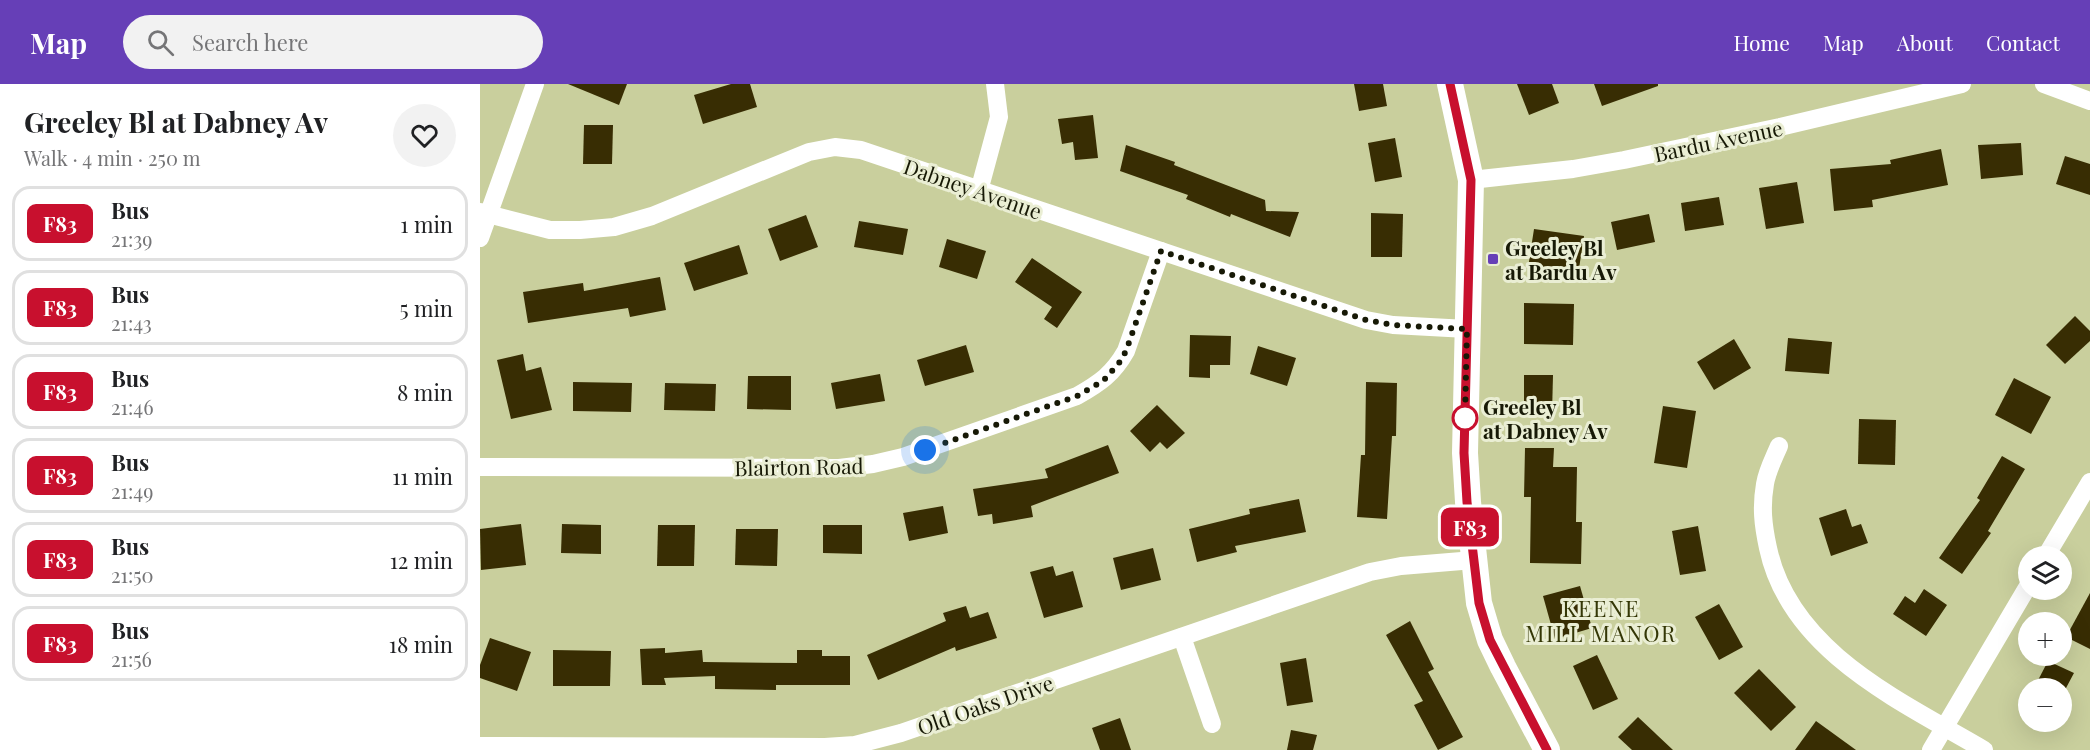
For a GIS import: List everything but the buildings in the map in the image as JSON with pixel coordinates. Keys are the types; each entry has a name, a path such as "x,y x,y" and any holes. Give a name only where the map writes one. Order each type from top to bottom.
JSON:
{"street":[{"path":"480,238 484,213 535,84"},
{"path":"979,191 999,117 995,84"},
{"path":"1450,84 1471,180 1464,453 1479,603 1490,640 1547,750"},
{"name":"Bardu Avenue","path":"1471,180 1573,169 1624,160 1780,127 1962,84"},
{"path":"2044,84 2090,100"},
{"name":"Dabney Avenue","path":"484,213 550,230 614,227 652,216 809,152 835,147 861,150 1366,320 1393,325 1467,329"},
{"name":"Blairton Road","path":"480,467 839,468 903,458 1077,396 1103,381 1126,351 1161,251"},
{"path":"1779,446 1765,481 1762,520 1770,557 1788,599 1814,635 1845,664 1867,680 1984,750"},
{"path":"2052,546 2090,482"},
{"name":"Old Oaks Drive","path":"480,746 825,747 855,745 901,733 1370,572 1401,566 1474,560"},
{"path":"1931,750 2020,600"},
{"path":"1182,637 1212,724"}],"bus line":[{"name":"F83","path":"1450,84 1471,180 1464,453 1467,502 1479,603 1490,640 1547,750"}],"place":[{"name":"Greeley Bl at Bardu Av","path":"1493,259"},
{"name":"Greeley Bl at Dabney Av","path":"1465,418"}],"district":[{"name":"KEENE MILL MANOR","path":"1601,620"}],"route":[{"path":"925,450 1077,396 1103,381 1126,351 1161,251 1366,320 1393,325 1467,329 1465,418"}]}
